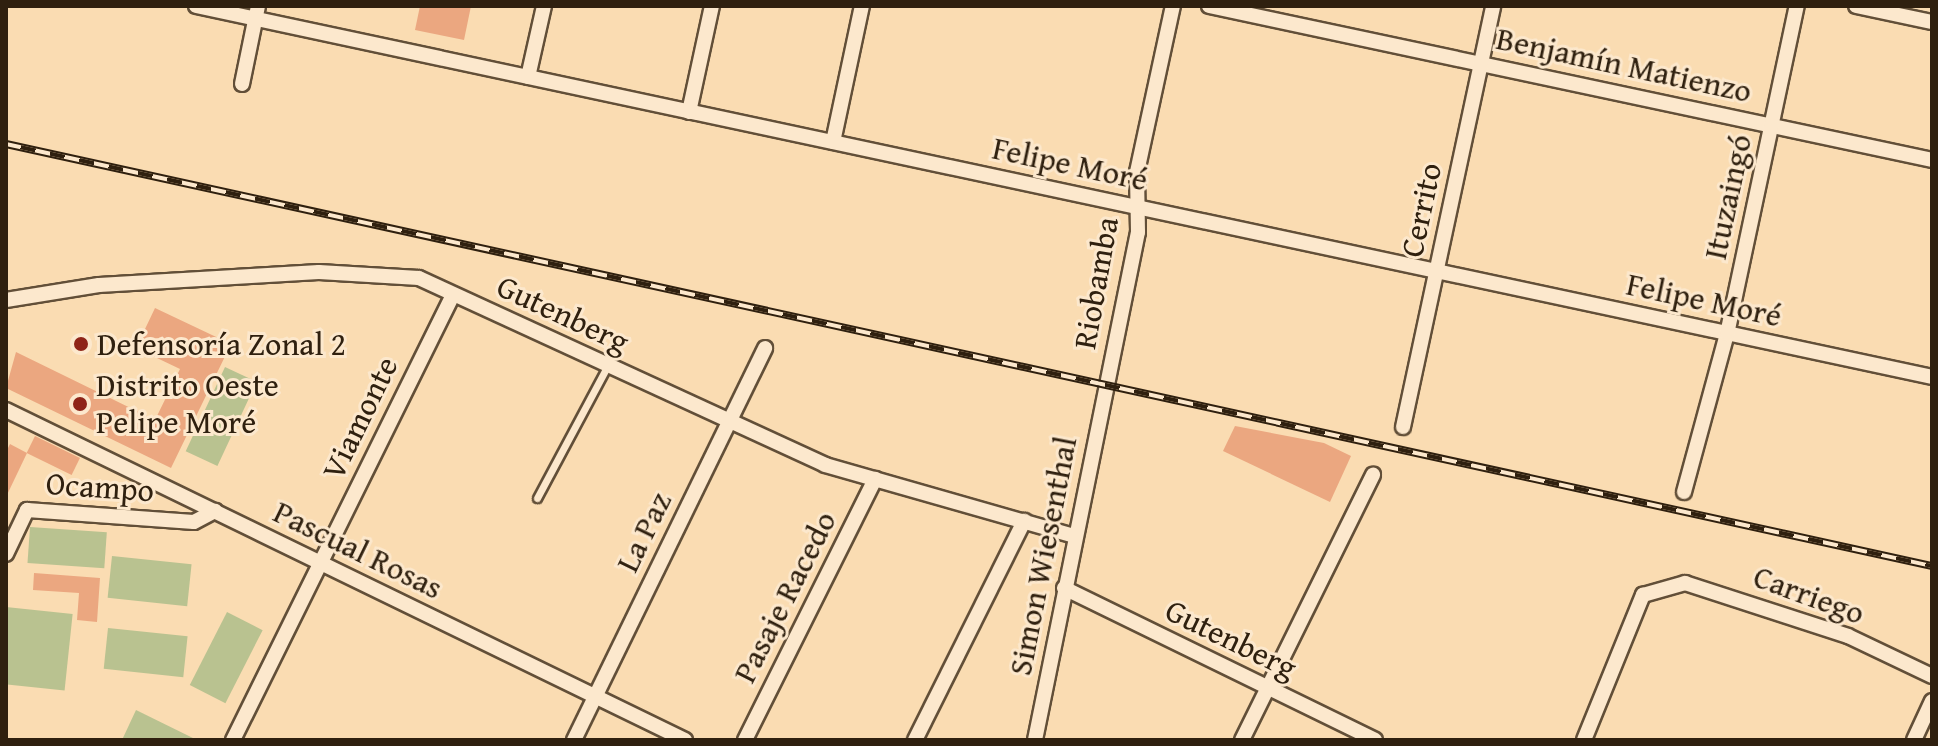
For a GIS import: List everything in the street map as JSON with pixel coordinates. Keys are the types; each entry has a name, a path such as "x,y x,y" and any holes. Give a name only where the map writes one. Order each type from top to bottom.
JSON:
{"street":[{"name":"Felipe Moré","path":"196,6 257,12 528,77 1932,377"},
{"path":"528,77 544,6"},
{"path":"689,112 712,6"},
{"path":"833,142 862,6"},
{"name":"Riobamba","path":"1106,383 1139,208 1137,172 1173,6"},
{"name":"Benjamín Matienzo","path":"1209,6 1932,160"},
{"name":"Cerrito","path":"1403,427 1493,6"},
{"name":"Ituzaingó","path":"1684,492 1727,334 1797,6"},
{"path":"1856,6 1932,22"},
{"path":"242,84 257,12"},
{"name":"Gutenberg","path":"6,300 99,285 319,272 419,278 825,465 1074,536"},
{"name":"Viamonte","path":"233,740 453,294"},
{"name":"La Paz","path":"574,740 765,348"},
{"name":"Simon Wiesenthal","path":"1035,740 1106,383"},
{"name":"Pascual Rosas","path":"6,410 685,740"},
{"path":"1242,740 1373,475"},
{"name":"Pasaje Racedo","path":"745,740 875,479"},
{"name":"Ocampo","path":"6,554 27,510 194,522 215,511"},
{"path":"915,740 1024,521"},
{"name":"Carriego","path":"1584,740 1643,595 1685,583 1848,636 1932,676"},
{"name":"Gutenberg","path":"1064,588 1375,740"},
{"path":"1914,740 1932,701"}],"lane":[{"path":"537,498 608,365"}],"green space":[{"path":"225,367 257,382 217,466 186,451"},
{"path":"30,527 107,532 104,568 27,563"},
{"path":"112,556 192,564 187,606 108,598"},
{"path":"6,607 73,614 65,691 6,684"},
{"path":"227,612 263,630 225,703 190,685"},
{"path":"108,628 188,636 183,677 104,669"},
{"path":"136,710 197,740 122,740"}],"building":[{"path":"420,6 471,6 464,40 415,30"},
{"name":"Distrito Oeste Pelipe Moré","path":"155,308 231,344 171,468 6,388 16,352 155,420 180,369 136,348"},
{"path":"1235,426 1324,443 1351,456 1330,502 1223,451"},
{"path":"35,436 80,458 72,475 27,453"},
{"path":"10,444 27,453 6,497 6,452"},
{"path":"34,573 100,578 97,622 77,620 79,593 33,590"}],"railway":[{"path":"6,144 1932,566"}],"place":[{"name":"Defensoría Zonal 2","path":"81,344"},
{"name":"Distrito Oeste Pelipe Moré","path":"80,404"}]}
